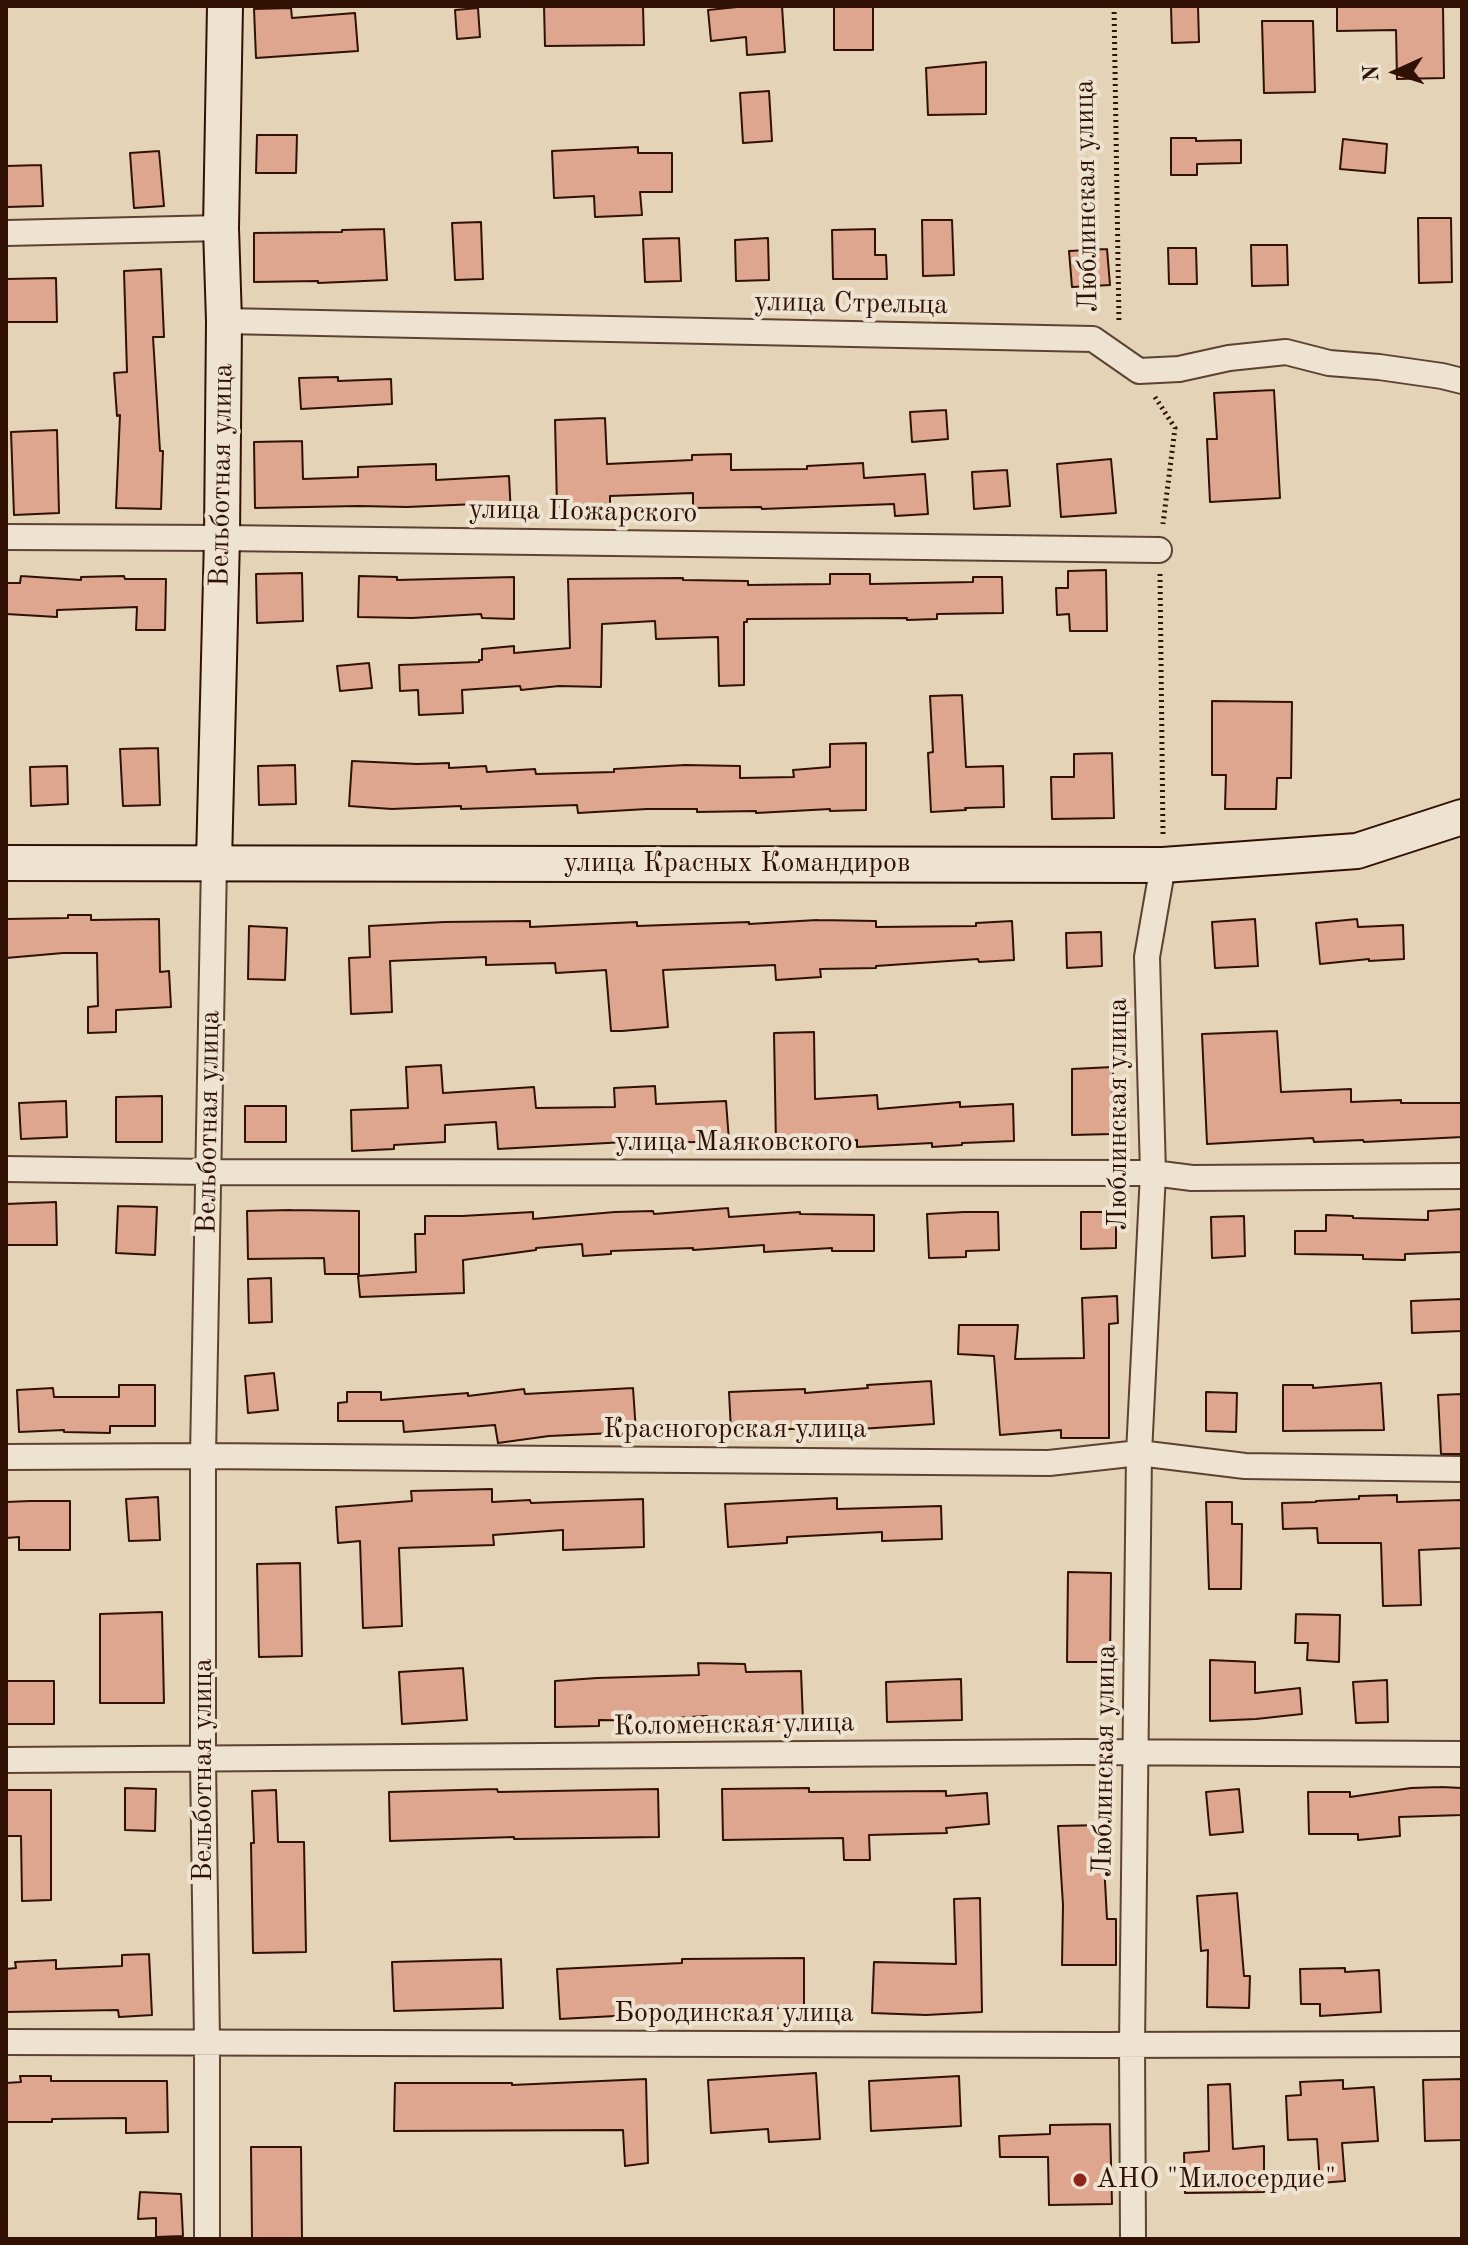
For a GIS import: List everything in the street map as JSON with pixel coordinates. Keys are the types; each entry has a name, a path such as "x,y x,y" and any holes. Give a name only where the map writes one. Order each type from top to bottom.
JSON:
{"street":[{"name":"Вельботная улица","path":"207,2239 203,1456 222,538 224,321 221,228 225,6"},
{"path":"6,233 221,228"},
{"name":"улица Стрельца","path":"224,321 1093,339 1139,371"},
{"path":"1139,371 1179,369 1229,358 1286,352 1329,363 1379,367 1462,381"},
{"name":"улица Пожарского","path":"6,537 1159,550"},
{"name":"улица Красных Командиров","path":"6,863 1163,865 1357,851 1462,817"},
{"name":"Люблинская улица","path":"1133,2239 1132,2044 1139,1453 1153,1173 1147,957 1163,865"},
{"name":"улица Маяковского","path":"6,1169 1153,1173 1192,1178 1462,1176"},
{"name":"Красногорская улица","path":"6,1457 1049,1463 1139,1453 1245,1466 1462,1469"},
{"name":"Коломенская улица","path":"6,1760 1048,1753 1462,1754"},
{"name":"Бородинская улица","path":"6,2042 1462,2044"}],"path":[{"name":"Люблинская улица","path":"1114,6 1119,332 1175,428 1159,550 1163,865"}],"building":[{"path":"544,6 643,6 644,45 545,46"},
{"path":"782,6 785,52 747,55 746,37 711,41 708,10"},
{"path":"834,6 873,6 873,50 834,50"},
{"path":"1171,6 1198,6 1199,42 1172,43"},
{"path":"1337,6 1443,6 1444,78 1397,79 1396,30 1337,31"},
{"path":"291,8 292,18 355,13 358,51 256,58 254,9"},
{"path":"478,8 480,37 457,39 455,10"},
{"path":"1262,21 1313,21 1315,92 1264,93"},
{"path":"986,62 986,114 928,115 926,68"},
{"path":"769,91 772,141 743,143 740,93"},
{"path":"257,135 297,135 296,173 256,173"},
{"path":"1171,138 1241,140 1241,163 1197,164 1197,175 1171,175"},
{"path":"1343,139 1387,144 1385,173 1340,169"},
{"path":"638,147 638,153 672,153 672,192 640,192 642,215 595,217 594,196 554,198 552,151"},
{"path":"159,151 164,206 134,208 130,153"},
{"path":"41,165 43,206 6,207 6,166"},
{"path":"1418,218 1451,218 1452,282 1419,283"},
{"path":"922,220 952,220 954,275 923,276"},
{"path":"481,222 483,279 455,280 452,223"},
{"path":"384,229 387,280 254,282 254,233"},
{"path":"875,229 875,255 886,255 887,279 833,279 832,230"},
{"path":"679,238 681,281 645,282 643,239"},
{"path":"768,238 769,280 736,281 735,240"},
{"path":"1251,245 1287,245 1288,285 1252,286"},
{"path":"1168,248 1196,248 1197,284 1169,284"},
{"path":"1107,249 1110,285 1072,287 1069,251"},
{"path":"161,269 164,337 153,337 160,451 163,451 161,509 116,508 120,415 117,416 114,373 127,372 124,271"},
{"path":"56,278 57,322 6,322 6,279"},
{"path":"338,377 338,381 391,379 392,404 301,409 299,378"},
{"path":"1274,390 1280,498 1210,502 1207,439 1217,439 1214,393"},
{"path":"946,410 948,439 912,442 910,412"},
{"path":"605,418 607,464 692,460 692,455 731,454 731,470 807,469 807,466 863,463 864,478 925,474 928,514 895,516 894,504 693,508 693,493 610,496 610,507 557,507 555,420"},
{"path":"57,430 59,513 14,515 11,432"},
{"path":"302,441 303,479 358,477 358,467 436,464 436,480 509,476 511,515 478,517 477,504 255,508 254,442"},
{"path":"1111,459 1116,513 1061,517 1057,464"},
{"path":"1007,470 1010,506 974,509 972,472"},
{"path":"1106,570 1107,631 1070,631 1069,614 1057,615 1056,588 1068,588 1068,571"},
{"path":"302,573 303,621 257,623 256,574"},
{"path":"830,574 870,574 870,584 973,582 973,577 1002,577 1003,613 937,614 937,619 907,620 747,619 744,622 744,685 719,686 718,637 656,639 655,621 602,624 601,687 559,686 521,690 520,686 462,690 463,713 419,715 418,690 400,691 399,665 479,662 482,660 482,649 514,646 514,653 570,648 568,579 683,578 748,581 748,585 830,584"},
{"path":"21,576 81,580 81,577 124,576 125,579 166,579 165,630 136,630 137,607 57,610 57,617 6,614 6,583 20,583"},
{"path":"359,576 397,577 397,580 514,577 514,619 482,618 481,614 358,617"},
{"path":"369,663 372,688 340,691 337,666"},
{"path":"962,695 966,767 1003,766 1004,807 931,812 928,753 933,752 930,696"},
{"path":"1212,701 1292,702 1291,778 1277,778 1276,809 1225,809 1226,775 1212,775"},
{"path":"866,743 866,810 756,813 647,809 578,813 577,805 461,809 461,806 392,809 349,806 352,761 449,763 449,768 486,766 487,772 535,769 536,774 614,772 614,769 685,765 740,766 740,778 794,777 793,770 830,767 830,744"},
{"path":"158,748 160,805 123,806 120,749"},
{"path":"1112,753 1114,818 1052,819 1051,777 1074,777 1074,754"},
{"path":"295,765 296,804 259,805 258,766"},
{"path":"67,766 68,804 31,806 30,767"},
{"path":"68,915 91,915 91,920 159,919 160,972 169,971 171,1007 116,1010 116,1032 88,1033 88,1007 98,1006 97,953 6,958 6,919 68,918"},
{"path":"1255,919 1258,966 1215,968 1212,922"},
{"path":"1357,919 1358,927 1403,925 1404,959 1320,964 1316,923"},
{"path":"530,921 530,927 637,922 637,926 876,921 876,927 976,926 976,923 1012,921 1014,960 979,962 978,959 876,968 820,969 821,977 776,980 775,965 663,970 668,1027 622,1031 611,1031 606,970 556,973 555,963 486,965 486,957 390,961 392,1012 351,1014 349,958 370,957 369,926"},
{"path":"249,926 287,928 285,980 248,979"},
{"path":"1101,932 1102,966 1067,968 1066,933"},
{"path":"1277,1031 1281,1092 1351,1089 1351,1102 1401,1100 1401,1103 1462,1103 1462,1137 1364,1142 1314,1142 1313,1138 1207,1144 1202,1034"},
{"path":"814,1032 815,1099 877,1095 878,1109 960,1102 960,1107 1013,1104 1014,1141 932,1147 932,1143 857,1147 857,1140 776,1145 774,1033"},
{"path":"441,1065 443,1093 534,1087 536,1108 615,1107 614,1088 655,1086 656,1104 726,1101 729,1141 662,1143 662,1140 498,1149 496,1122 445,1125 445,1142 352,1151 351,1110 408,1108 406,1067"},
{"path":"1113,1067 1112,1134 1072,1135 1072,1069"},
{"path":"162,1096 162,1142 116,1142 116,1097"},
{"path":"66,1101 67,1137 21,1139 19,1103"},
{"path":"245,1106 286,1106 286,1142 245,1142"},
{"path":"56,1202 57,1245 6,1245 6,1204"},
{"path":"118,1206 157,1207 155,1255 116,1253"},
{"path":"728,1208 729,1217 800,1212 874,1215 874,1251 832,1251 832,1248 764,1252 764,1245 611,1251 611,1254 583,1256 582,1244 536,1248 463,1260 464,1293 360,1297 358,1276 416,1272 415,1234 425,1234 425,1216 533,1212 533,1219"},
{"path":"1462,1209 1462,1252 1405,1254 1405,1260 1363,1259 1363,1255 1295,1254 1295,1231 1326,1231 1326,1215 1428,1220 1428,1211"},
{"path":"247,1211 359,1211 359,1274 325,1274 324,1258 248,1259"},
{"path":"998,1212 999,1250 966,1251 966,1257 929,1258 927,1214"},
{"path":"1081,1212 1116,1212 1116,1248 1081,1249"},
{"path":"1244,1216 1245,1256 1212,1258 1211,1217"},
{"path":"271,1278 272,1322 249,1323 248,1279"},
{"path":"1117,1296 1118,1323 1109,1324 1109,1438 1061,1438 1061,1430 1000,1435 994,1356 958,1354 959,1325 1018,1325 1015,1359 1084,1358 1082,1298"},
{"path":"1462,1299 1462,1331 1412,1333 1411,1301"},
{"path":"274,1373 278,1410 248,1413 245,1376"},
{"path":"931,1381 934,1424 822,1433 822,1428 731,1431 729,1392 805,1389 805,1393"},
{"path":"1381,1383 1384,1430 1283,1431 1283,1385 1313,1385 1313,1388"},
{"path":"119,1385 155,1385 155,1426 110,1426 110,1433 64,1430 19,1432 17,1390 53,1388 54,1397 119,1397"},
{"path":"633,1388 636,1432 549,1436 498,1443 495,1425 404,1432 403,1421 338,1421 338,1403 347,1402 347,1392 381,1392 381,1400 468,1393 468,1396 524,1389 525,1394"},
{"path":"1206,1392 1237,1393 1236,1432 1206,1431"},
{"path":"1462,1394 1462,1454 1441,1454 1438,1395"},
{"path":"492,1489 492,1502 643,1499 644,1547 563,1550 563,1530 493,1535 494,1545 399,1548 402,1626 363,1628 360,1541 338,1543 336,1507 412,1501 411,1491"},
{"path":"1397,1495 1397,1502 1462,1500 1462,1548 1419,1550 1421,1605 1383,1606 1381,1543 1318,1543 1317,1528 1283,1529 1282,1503"},
{"path":"158,1497 160,1540 129,1541 126,1499"},
{"path":"837,1498 837,1509 941,1506 942,1539 882,1541 882,1532 787,1537 787,1543 728,1547 725,1504"},
{"path":"70,1501 70,1550 19,1550 19,1537 6,1538 6,1502"},
{"path":"1206,1502 1232,1502 1232,1524 1242,1524 1241,1589 1209,1589"},
{"path":"300,1563 302,1656 259,1657 257,1564"},
{"path":"1068,1572 1111,1573 1110,1662 1067,1662"},
{"path":"162,1612 164,1703 100,1703 100,1614"},
{"path":"1296,1614 1340,1615 1339,1662 1307,1660 1308,1643 1295,1643"},
{"path":"1210,1660 1255,1662 1255,1693 1300,1688 1302,1714 1210,1721"},
{"path":"698,1663 745,1664 746,1672 801,1671 803,1721 760,1723 759,1717 707,1716 658,1721 599,1720 599,1726 555,1727 555,1681 699,1675"},
{"path":"463,1668 467,1720 402,1724 399,1672"},
{"path":"961,1679 962,1720 887,1722 886,1682"},
{"path":"1387,1680 1388,1722 1356,1723 1353,1682"},
{"path":"6,1681 54,1681 54,1724 6,1724"},
{"path":"1441,1787 1462,1788 1462,1815 1399,1817 1400,1836 1358,1840 1358,1834 1309,1834 1308,1792 1350,1792 1350,1797"},
{"path":"125,1788 156,1789 155,1831 125,1830"},
{"path":"809,1788 809,1792 946,1791 946,1796 987,1793 989,1824 946,1828 947,1833 869,1835 870,1860 844,1860 843,1838 723,1840 722,1789"},
{"path":"497,1789 498,1792 658,1789 659,1837 390,1841 389,1792"},
{"path":"1239,1789 1243,1832 1210,1835 1206,1792"},
{"path":"6,1790 51,1790 51,1900 22,1901 21,1836 6,1836"},
{"path":"276,1790 278,1842 304,1842 306,1952 253,1953 252,1791"},
{"path":"1102,1825 1107,1919 1116,1919 1116,1965 1062,1965 1063,1905 1058,1826"},
{"path":"1237,1893 1244,1976 1250,1976 1249,2008 1207,2007 1208,1950 1201,1951 1197,1896"},
{"path":"980,1898 982,2012 926,2015 872,2013 874,1962 956,1964 954,1899"},
{"path":"149,1954 152,2015 119,2017 118,2010 6,2012 6,1969 16,1968 15,1962 56,1960 56,1969 122,1966 122,1955"},
{"path":"804,1958 804,2008 670,2009 670,2013 560,2019 557,1969 682,1963 682,1959"},
{"path":"501,1959 503,2008 394,2011 392,1962"},
{"path":"1345,1968 1345,1972 1379,1970 1381,2012 1320,2016 1320,2004 1301,2004 1300,1969"},
{"path":"816,2073 820,2139 769,2142 768,2129 711,2133 708,2080"},
{"path":"20,2076 51,2076 51,2081 167,2081 168,2132 126,2133 126,2118 6,2122 6,2083 21,2082"},
{"path":"959,2076 961,2126 871,2131 869,2081"},
{"path":"646,2079 648,2163 625,2166 623,2130 394,2131 395,2083 512,2085"},
{"path":"1462,2079 1462,2140 1425,2141 1423,2080"},
{"path":"1343,2080 1343,2089 1374,2087 1378,2141 1342,2143 1345,2181 1320,2183 1317,2139 1288,2140 1286,2096 1301,2095 1300,2082"},
{"path":"1230,2084 1233,2149 1264,2146 1264,2192 1185,2193 1184,2153 1209,2151 1208,2085"},
{"name":"АНО \"Милосердие\"","path":"1110,2124 1112,2204 1049,2205 1048,2157 1000,2157 999,2136 1050,2134 1050,2125"},
{"path":"251,2147 301,2147 302,2239 252,2239"},
{"path":"140,2192 181,2194 183,2236 156,2237 156,2218 138,2219"}],"place":[{"name":"АНО \"Милосердие\"","path":"1080,2180"}]}
